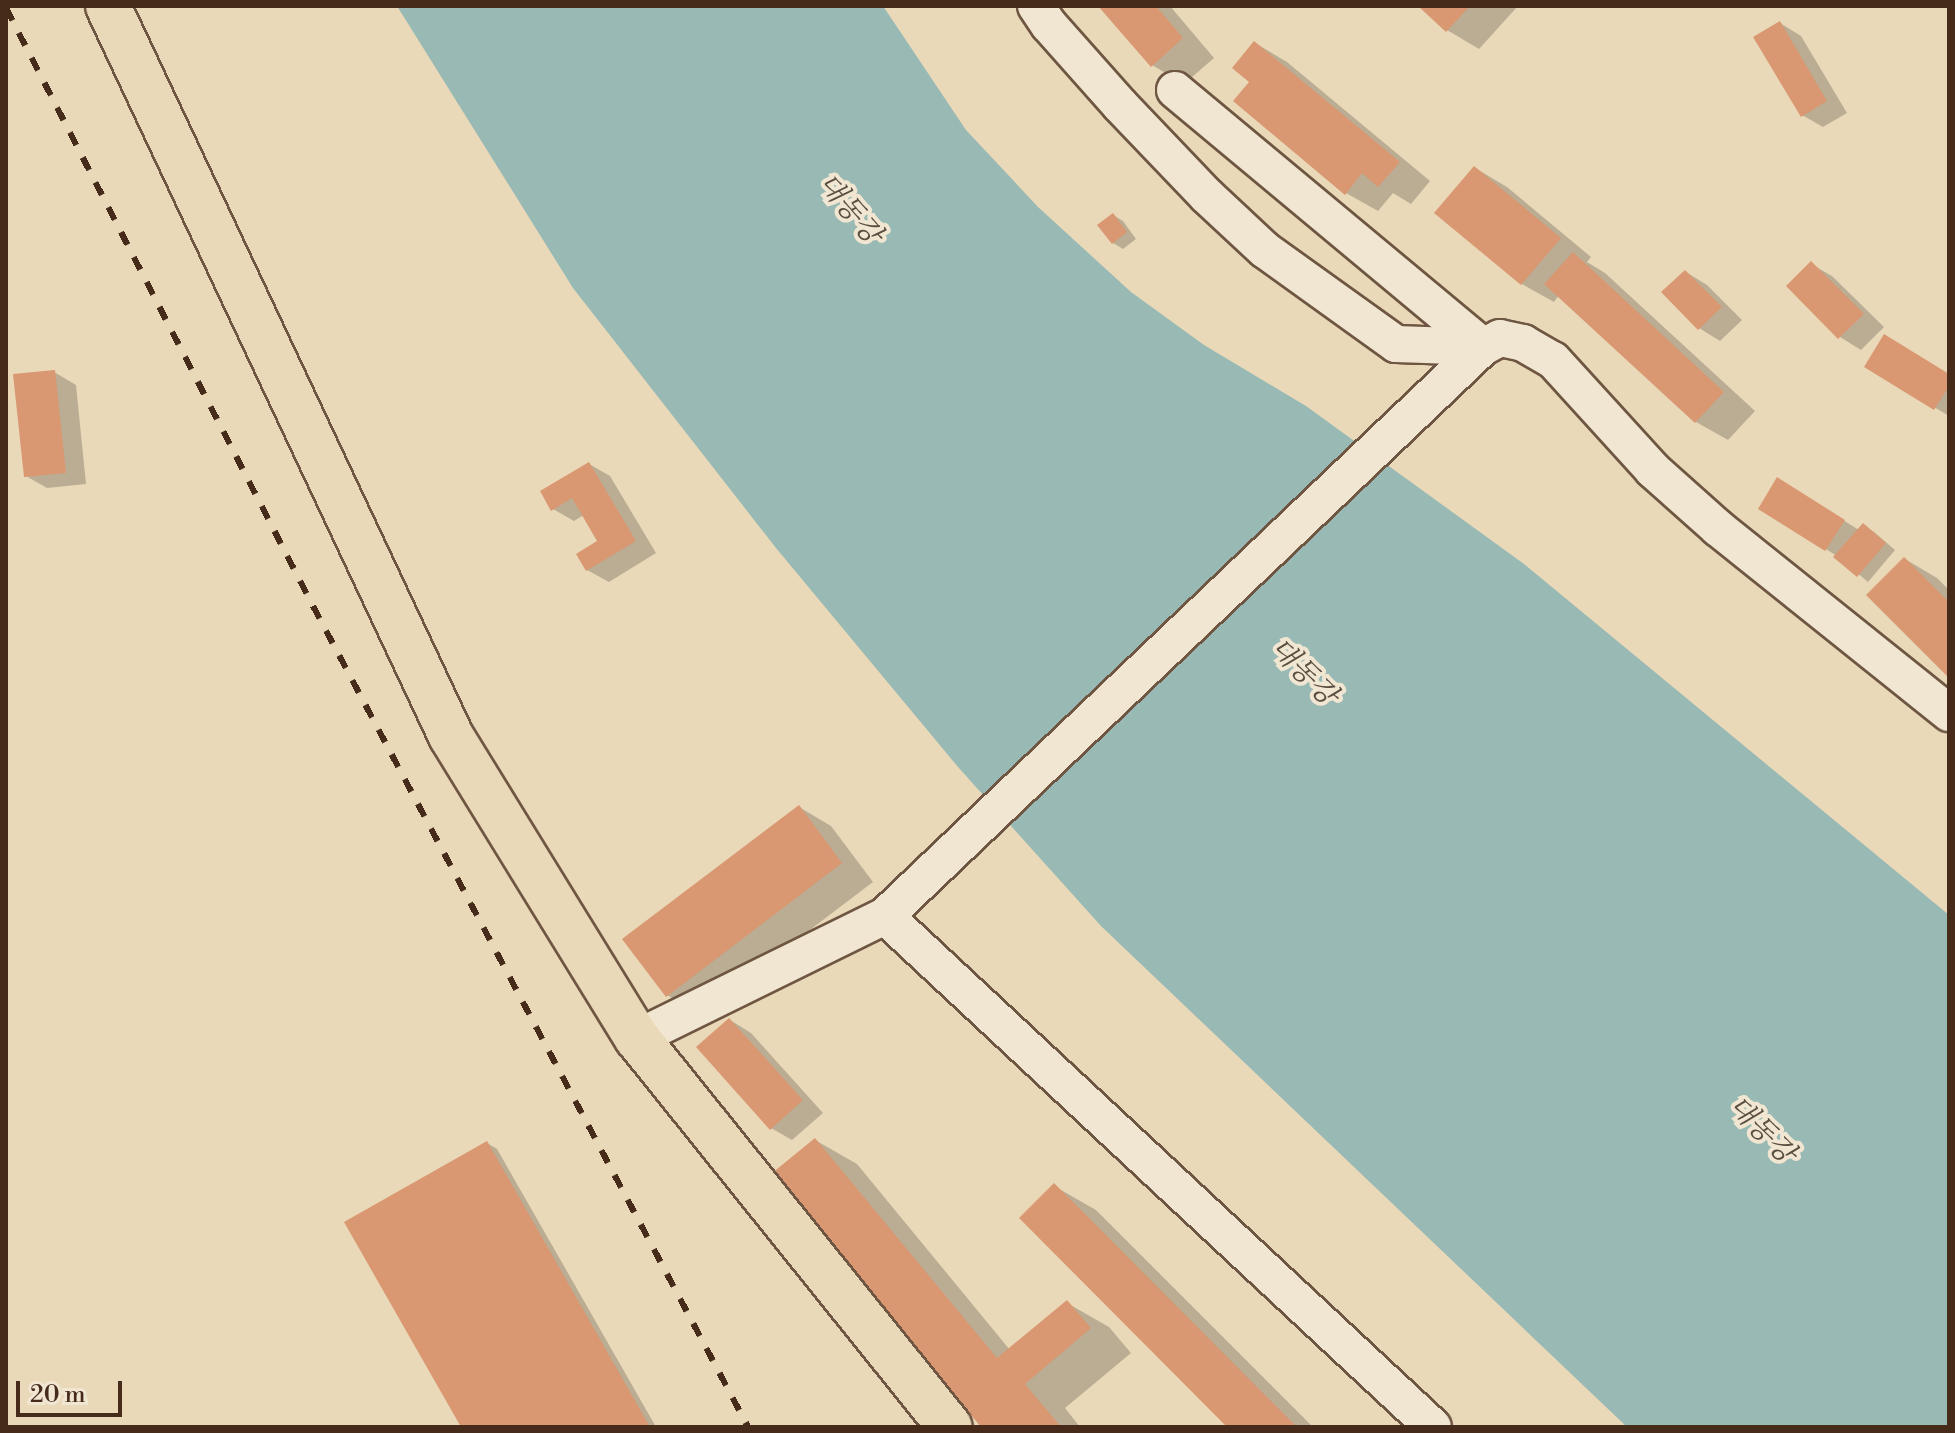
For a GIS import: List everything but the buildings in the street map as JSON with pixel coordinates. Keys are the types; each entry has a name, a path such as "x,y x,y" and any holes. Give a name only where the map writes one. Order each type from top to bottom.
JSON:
{"main road":[{"path":"108,6 451,736 637,1038 950,1427"}],"street":[{"path":"1036,6 1120,105 1207,196 1265,250 1396,344 1474,355"},
{"path":"1175,90 1474,355"},
{"path":"637,1038 885,916 1474,355 1500,338 1523,343 1553,360 1653,470 1707,519 1949,713"},
{"path":"885,916 1433,1427"}],"water":[{"name":"대동강","path":"397,6 883,6 966,130 1038,207 1131,292 1204,345 1306,406 1524,564 1949,915 1949,1427 1627,1427 1101,926 958,767 776,548 573,288"}],"railway":[{"path":"6,8 313,606 748,1427"}]}
